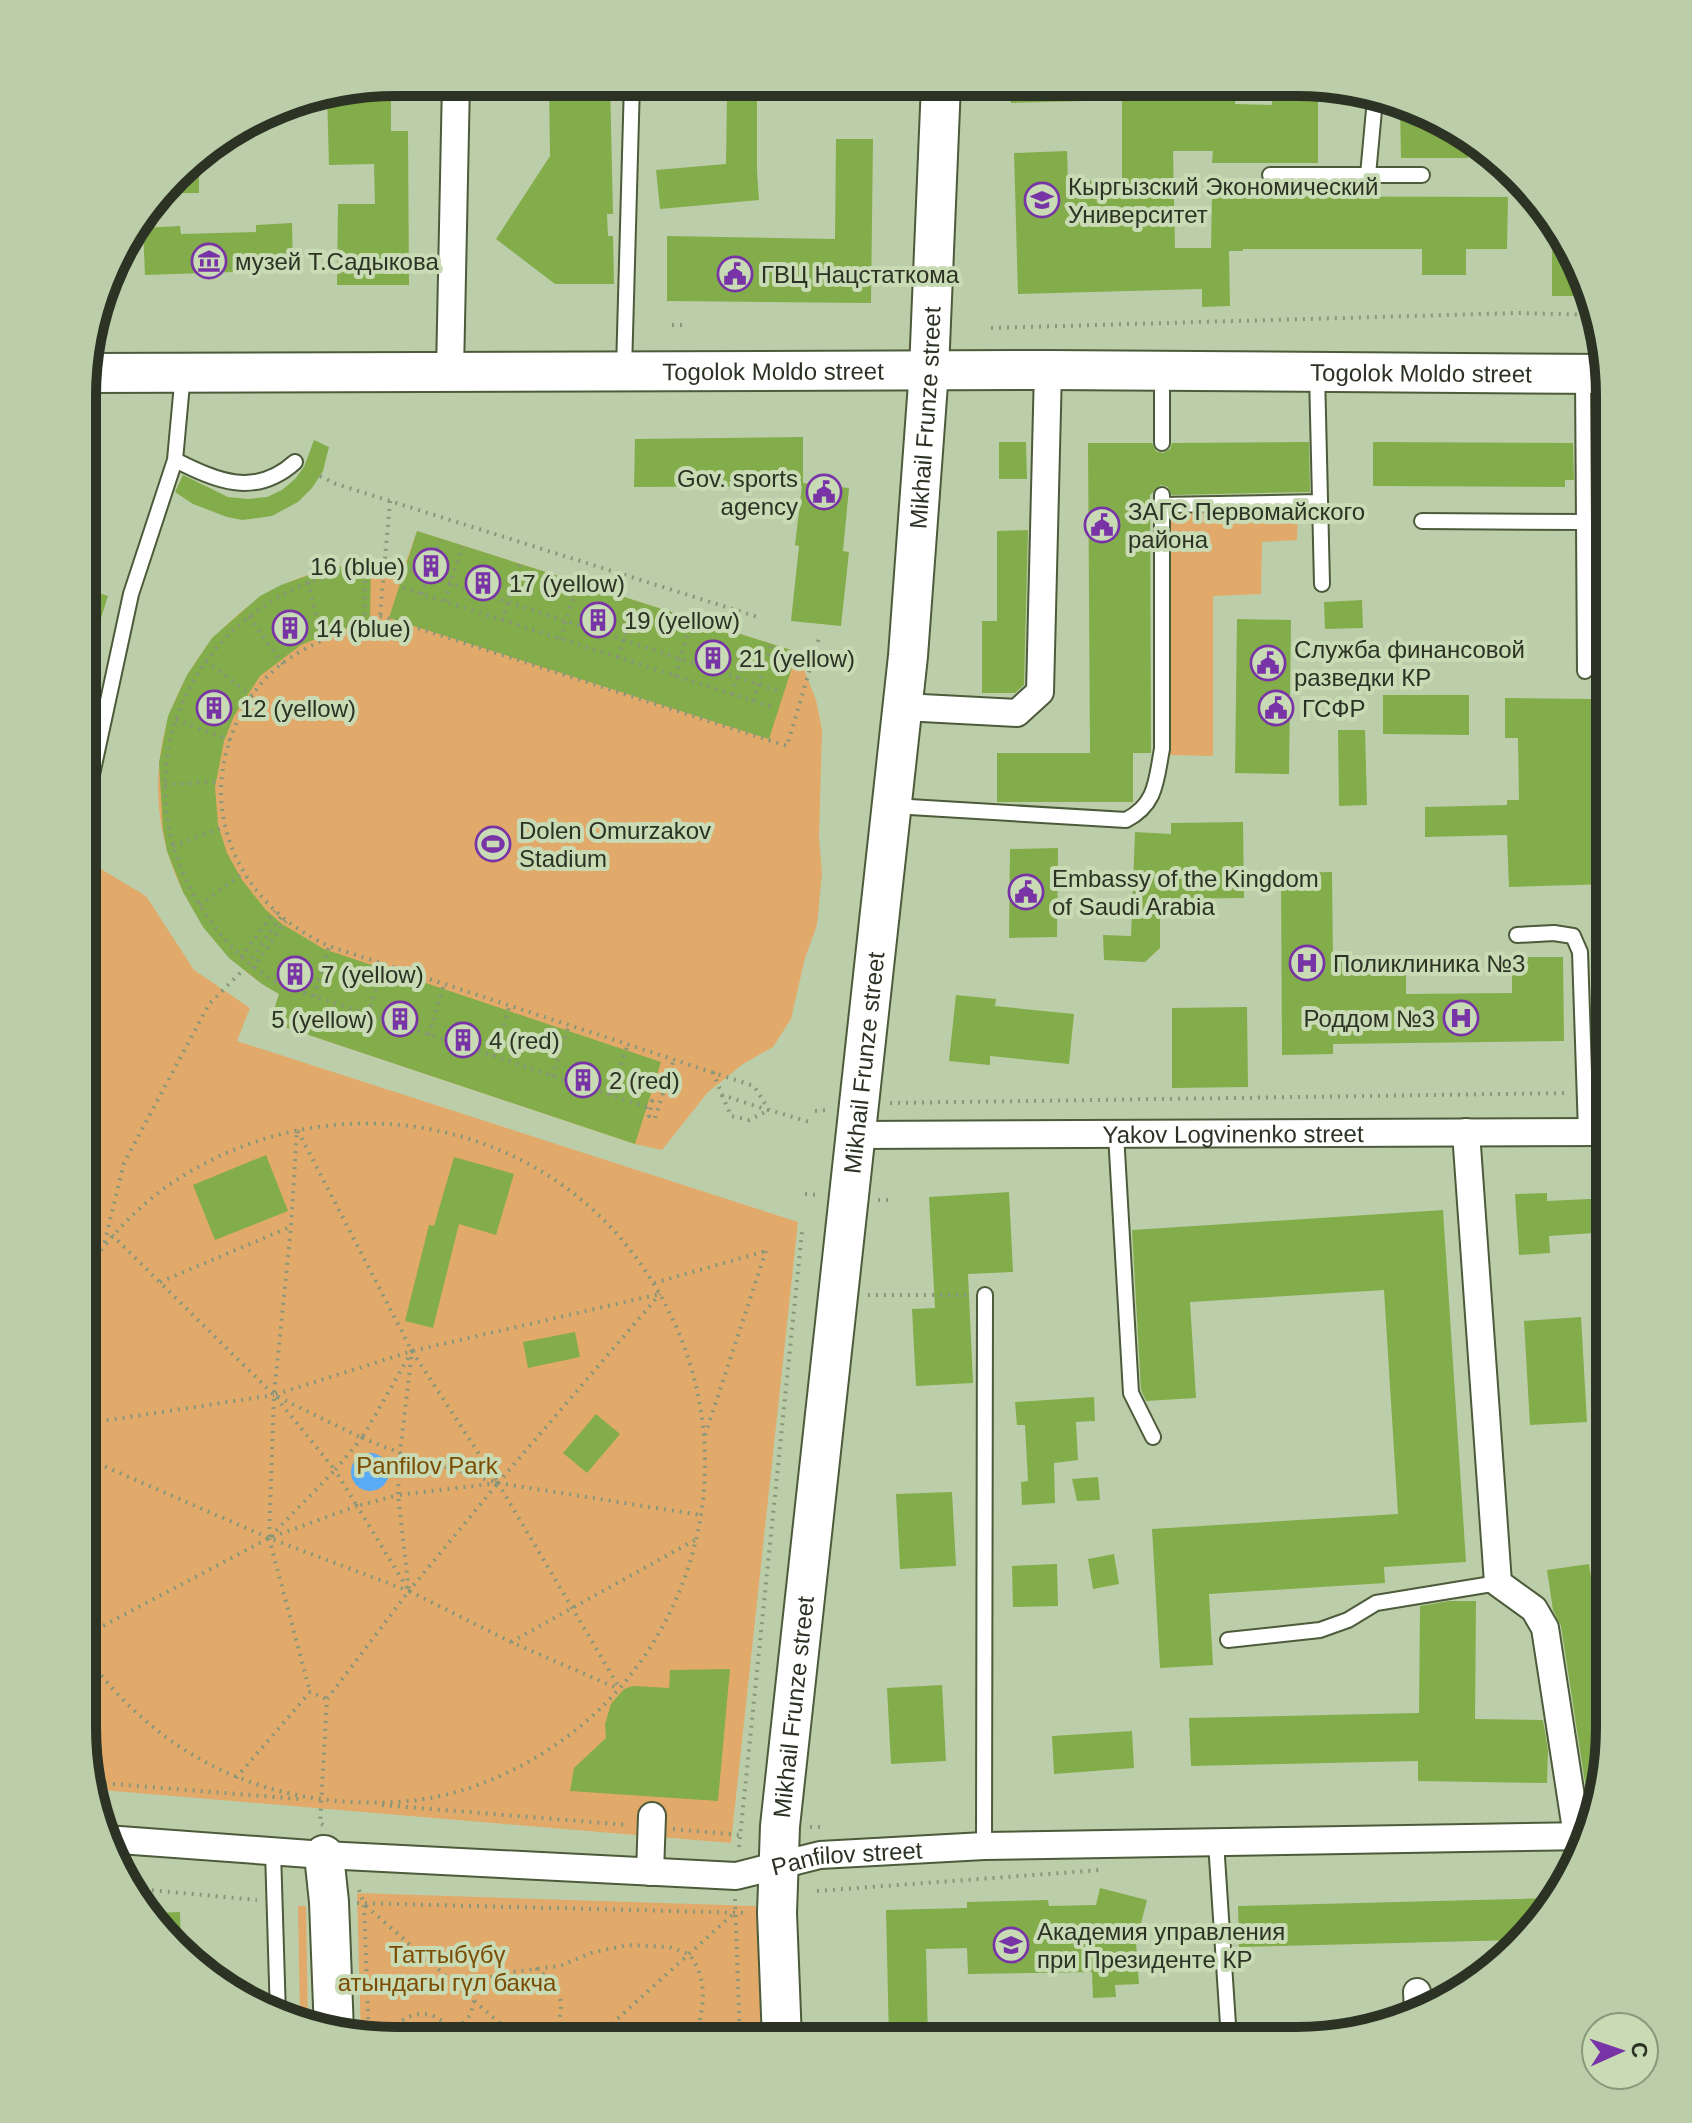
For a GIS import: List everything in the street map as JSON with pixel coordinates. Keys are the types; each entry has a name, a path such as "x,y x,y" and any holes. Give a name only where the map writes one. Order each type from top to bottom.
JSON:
{"main road":[{"name":"Mikhail Frunze street","path":"781,2027 777,1913 780,1826 903,707 929,370 940,96"},
{"name":"Togolok Moldo street","path":"97,373 1048,370 1595,374"},
{"path":"327,1843 334,2020"}],"street":[{"path":"450,372 456,96"},
{"path":"903,707 1017,713 1040,692 1048,370"},
{"path":"1466,1132 1498,1583 1534,1609 1545,1628 1580,1822"},
{"name":"Yakov Logvinenko street","path":"855,1135 1596,1132"},
{"path":"650,1872 652,1822"},
{"name":"Panfilov street","path":"118,1840 273,1851 327,1843 650,1872 736,1876 820,1855 984,1846 1575,1836"}],"lane":[{"path":"624,371 632,96"},
{"path":"1368,175 1374,106"},
{"path":"1270,175 1422,175"},
{"path":"1162,371 1162,443"},
{"path":"1317,371 1322,584"},
{"path":"96,756 131,594 175,460 183,373"},
{"path":"1585,671 1584,522 1595,375"},
{"path":"175,460 213,479 236,483 258,482 281,475 295,462"},
{"path":"892,806 1126,820 1148,805 1157,780 1162,749 1162,500 1320,502"},
{"path":"1422,521 1584,522"},
{"path":"1517,935 1554,933 1573,936 1577,944 1580,952 1586,1092 1596,1125"},
{"path":"1116,1134 1131,1393 1153,1437"},
{"path":"984,1846 985,1295"},
{"path":"1228,1640 1320,1630 1348,1620 1376,1603 1498,1583"},
{"path":"1216,1842 1228,2027"},
{"path":"273,1851 278,2002"}],"path":[{"path":"991,328 1517,313 1585,315"},
{"path":"672,325 685,325"},
{"path":"320,476 336,484 761,618"},
{"path":"390,501 380,616 373,628 323,641 270,674 252,696 230,740 220,782 224,827 243,873 281,917 329,946 754,1086 769,1110"},
{"path":"422,594 440,540"},
{"path":"445,601 462,547"},
{"path":"502,620 520,565"},
{"path":"365,631 365,570 346,572 308,582 276,598 218,644 198,670 175,719 169,741 165,784 168,828 181,869 219,934 253,968 284,986 646,1107 652,1101 649,1116 655,1118 674,1059"},
{"path":"410,570 779,691"},
{"path":"308,582 323,641"},
{"path":"560,639 578,584"},
{"path":"403,588 775,708"},
{"path":"618,657 635,603"},
{"path":"380,616 787,746 819,638"},
{"path":"249,617 283,664"},
{"path":"675,676 692,621"},
{"path":"732,694 750,641"},
{"path":"753,701 771,646"},
{"path":"206,660 252,696"},
{"path":"175,719 230,740"},
{"path":"165,784 220,782"},
{"path":"173,846 224,827"},
{"path":"200,905 243,873"},
{"path":"241,957 275,911"},
{"path":"252,958 281,917"},
{"path":"253,968 286,921"},
{"path":"314,996 329,946"},
{"path":"368,1014 384,964"},
{"path":"104,1245 124,1163 209,1004 243,970"},
{"path":"429,1035 444,984"},
{"path":"494,1056 510,1005"},
{"path":"552,1076 569,1025"},
{"path":"610,1095 628,1044"},
{"path":"713,1072 731,1116 749,1120 769,1110"},
{"path":"884,1104 1586,1092"},
{"path":"722,1095 813,1123"},
{"path":"96,1256 112,1235 143,1205 178,1179 215,1157 255,1140 338,1123 421,1126 499,1150 536,1168 592,1209 630,1249 654,1283 677,1328 699,1401 705,1477 696,1540 684,1580 667,1619 646,1655 619,1689 590,1718 558,1744 522,1765 485,1782 418,1799 363,1803"},
{"path":"297,1129 291,1227 274,1395 269,1538 310,1692"},
{"path":"297,1129 412,1351 498,1483 619,1689"},
{"path":"805,1194 826,1196"},
{"path":"160,1282 291,1227"},
{"path":"739,1847 802,1232"},
{"path":"112,1235 274,1395 335,1470 409,1591"},
{"path":"96,1243 104,1245"},
{"path":"654,1283 766,1251 704,1439"},
{"path":"96,1422 274,1395 412,1351 660,1294"},
{"path":"327,1843 320,1823 327,1699 409,1591 660,1294"},
{"path":"837,1294 985,1295"},
{"path":"269,1538 362,1438 412,1351"},
{"path":"409,1591 398,1495 412,1351"},
{"path":"274,1395 400,1453 498,1483 701,1515"},
{"path":"96,1463 269,1538 409,1591 511,1642 619,1689"},
{"path":"96,1630 269,1538 357,1506 398,1495 498,1483"},
{"path":"511,1642 696,1540"},
{"path":"96,1668 119,1697 145,1722 183,1750 236,1778 278,1792 322,1801"},
{"path":"310,1692 327,1699"},
{"path":"236,1778 310,1692"},
{"path":"102,1783 652,1822 739,1835"},
{"path":"817,1891 1116,1869"},
{"path":"358,1888 364,1904 368,2025"},
{"path":"144,1889 261,1900"},
{"path":"735,1896 739,2027"},
{"path":"354,1903 754,1913"},
{"path":"364,1904 504,2027"},
{"path":"608,2027 734,1913"},
{"path":"461,2027 471,2014 483,1982 497,1974 560,1966 591,1953 627,1945 669,1947 689,1954 702,1974 697,2027"},
{"path":"535,1967 554,1984 559,1993 561,2014 556,2027"},
{"path":"395,2027 404,2018 422,2013 440,2020 445,2027"}],"green space":[{"path":"1298,511 1297,540 1262,542 1261,594 1213,596 1213,756 1169,755 1168,513"},
{"name":"Dolen Omurzakov Stadium","path":"417,531 797,652 816,700 822,730 819,838 822,873 817,925 805,958 791,1019 773,1047 743,1064 708,1092 662,1150 635,1144 270,1022 279,994 240,966 208,931 190,904 168,854 159,802 161,751 174,702 199,658 232,619 276,589 337,567 405,565"},
{"name":"Panfilov Park","path":"96,866 146,896 194,970 250,1008 237,1041 798,1222 731,1843 103,1790 96,1727"},
{"name":"Таттыбүбү атындагы гүл бакча","path":"357,1893 756,1906 761,2027 361,2024"},
{"path":"298,1906 306,1906 308,2014 300,2011"}],"water":[{"path":"370,1453 383,1459 389,1472 383,1485 370,1491 357,1485 351,1472 357,1459"}],"building":[{"path":"391,96 391,131 408,131 409,285 337,285 338,204 375,204 374,164 329,165 327,104"},
{"path":"549,96 610,96 613,214 607,214 608,236 613,236 614,284 555,284 496,239 550,156"},
{"path":"727,96 757,96 759,200 660,209 656,170 726,164"},
{"path":"1011,96 1235,96 1235,104 1272,105 1272,96 1318,97 1318,163 1212,163 1213,151 1173,151 1175,248 1211,248 1212,196 1508,197 1507,249 1466,249 1466,275 1422,275 1422,249 1229,251 1230,306 1202,307 1202,289 1018,294 1014,153 1067,151 1068,181 1122,180 1122,100 1011,103"},
{"path":"1400,115 1429,127 1468,150 1468,158 1401,158"},
{"path":"836,139 873,139 871,303 667,301 667,236 835,239"},
{"path":"199,169 199,193 175,193"},
{"path":"292,223 293,270 145,275 143,235 148,228 180,226 181,234 256,232 256,225"},
{"path":"1552,251 1559,251 1579,296 1552,296"},
{"path":"803,437 803,483 849,488 843,551 849,552 841,626 791,621 802,486 634,487 635,439"},
{"path":"1593,439 1596,439 1596,480"},
{"path":"314,440 329,447 323,471 298,502 272,516 242,520 227,517 193,504 175,492 183,475 228,497 267,497 295,479 304,467"},
{"path":"999,442 1026,442 1027,479 999,479"},
{"path":"1309,442 1310,492 1172,495 1168,487 1161,485 1150,495 1151,753 1133,753 1133,802 997,802 997,753 1090,753 1088,443 1152,443 1156,451 1163,453 1170,449 1172,443"},
{"path":"1373,442 1573,443 1574,480 1565,480 1565,487 1373,486"},
{"path":"1028,530 1024,685 1015,693 982,693 982,621 997,621 997,531"},
{"path":"417,531 797,652 769,739 389,618"},
{"path":"371,563 370,626 339,629 301,645 260,676 234,716 224,741 215,787 218,825 227,853 242,880 266,910 282,924 324,949 661,1062 635,1144 270,1022 279,994 229,958 203,927 183,892 167,851 163,830 159,763 168,716 187,675 212,638 260,596 329,568"},
{"path":"96,592 108,596 96,634"},
{"path":"1362,600 1363,628 1325,629 1324,602"},
{"path":"1237,619 1291,620 1289,774 1235,773"},
{"path":"1383,695 1469,695 1469,735 1383,734"},
{"path":"1505,698 1591,699 1591,753 1596,753 1596,884 1509,887 1507,835 1425,837 1425,807 1507,805 1507,800 1519,800 1518,738 1505,738"},
{"path":"1338,730 1365,730 1367,805 1339,806"},
{"path":"1243,822 1244,898 1160,899 1160,948 1145,962 1104,960 1103,935 1131,936 1135,832 1171,834 1171,823"},
{"path":"1058,848 1057,937 1009,938 1010,849"},
{"path":"1332,872 1333,959 1406,958 1406,994 1512,993 1512,957 1563,957 1564,1041 1333,1044 1333,1054 1282,1055 1281,873"},
{"path":"956,995 996,999 995,1006 1074,1014 1069,1064 990,1056 990,1065 949,1061"},
{"path":"1247,1007 1248,1087 1172,1088 1172,1008"},
{"path":"266,1155 288,1211 215,1240 193,1185"},
{"path":"454,1157 514,1174 496,1235 459,1224 433,1328 405,1321 429,1225 434,1226"},
{"path":"1009,1192 1013,1272 968,1274 973,1383 916,1386 912,1309 935,1308 929,1197"},
{"path":"1547,1193 1547,1201 1596,1199 1596,1233 1549,1236 1550,1253 1519,1255 1515,1194"},
{"path":"1443,1210 1466,1562 1384,1567 1385,1583 1209,1594 1213,1665 1160,1668 1152,1529 1398,1514 1384,1290 1190,1302 1196,1398 1146,1401 1141,1390 1132,1230"},
{"path":"1581,1317 1587,1422 1530,1425 1524,1321"},
{"path":"575,1332 580,1357 528,1368 523,1342"},
{"path":"1094,1397 1095,1421 1076,1422 1078,1460 1054,1463 1055,1503 1022,1505 1021,1482 1028,1481 1025,1425 1017,1425 1015,1402"},
{"path":"596,1414 620,1434 587,1473 563,1453"},
{"path":"1098,1477 1100,1500 1077,1501 1072,1479"},
{"path":"952,1492 956,1566 900,1569 896,1494"},
{"path":"1114,1554 1119,1584 1093,1589 1088,1559"},
{"path":"1057,1564 1058,1606 1013,1607 1012,1566"},
{"path":"1589,1564 1596,1610 1596,1727 1589,1789 1586,1789 1561,1626 1553,1610 1547,1570"},
{"path":"1449,1601 1476,1601 1475,1719 1543,1720 1548,1750 1547,1783 1418,1781 1418,1761 1191,1766 1189,1718 1419,1713 1420,1606"},
{"path":"730,1669 718,1801 570,1791 574,1768 606,1738 605,1724 611,1704 624,1689 633,1686 669,1688 670,1670"},
{"path":"942,1685 946,1761 891,1764 887,1688"},
{"path":"1132,1731 1134,1768 1054,1774 1052,1736"},
{"name":"Академия управления при Президенте КР","path":"1100,1888 1147,1900 1136,1943 1139,1984 1115,1985 1116,1997 1093,1998 1092,1972 968,1974 967,1948 926,1949 928,2027 889,2027 886,1910 967,1908 967,1902 1048,1900 1049,1906 1096,1905"},
{"path":"1542,1898 1507,1940 1239,1947 1238,1906"},
{"path":"180,1912 181,1936 170,1925 160,1913"}],"place":[{"name":"Кыргызский Экономический Университет","path":"1042,200"},
{"name":"музей Т.Садыкова","path":"209,261"},
{"name":"ГВЦ Нацстаткома","path":"735,274"},
{"name":"Gov. sports agency","path":"824,492"},
{"name":"ЗАГС Первомайского района","path":"1102,525"},
{"name":"16 (blue)","path":"431,566"},
{"name":"17 (yellow)","path":"483,583"},
{"name":"19 (yellow)","path":"598,620"},
{"name":"14 (blue)","path":"290,628"},
{"name":"21 (yellow)","path":"713,658"},
{"name":"Служба финансовой разведки КР","path":"1268,663"},
{"name":"12 (yellow)","path":"214,708"},
{"name":"ГСФР","path":"1276,708"},
{"name":"Dolen Omurzakov Stadium","path":"493,844"},
{"name":"Embassy of the Kingdom of Saudi Arabia","path":"1026,892"},
{"name":"Поликлиника №3","path":"1307,963"},
{"name":"7 (yellow)","path":"295,974"},
{"name":"Роддом №3","path":"1461,1018"},
{"name":"5 (yellow)","path":"400,1019"},
{"name":"4 (red)","path":"463,1040"},
{"name":"2 (red)","path":"583,1080"},
{"name":"Академия управления при Президенте КР","path":"1011,1945"}]}
